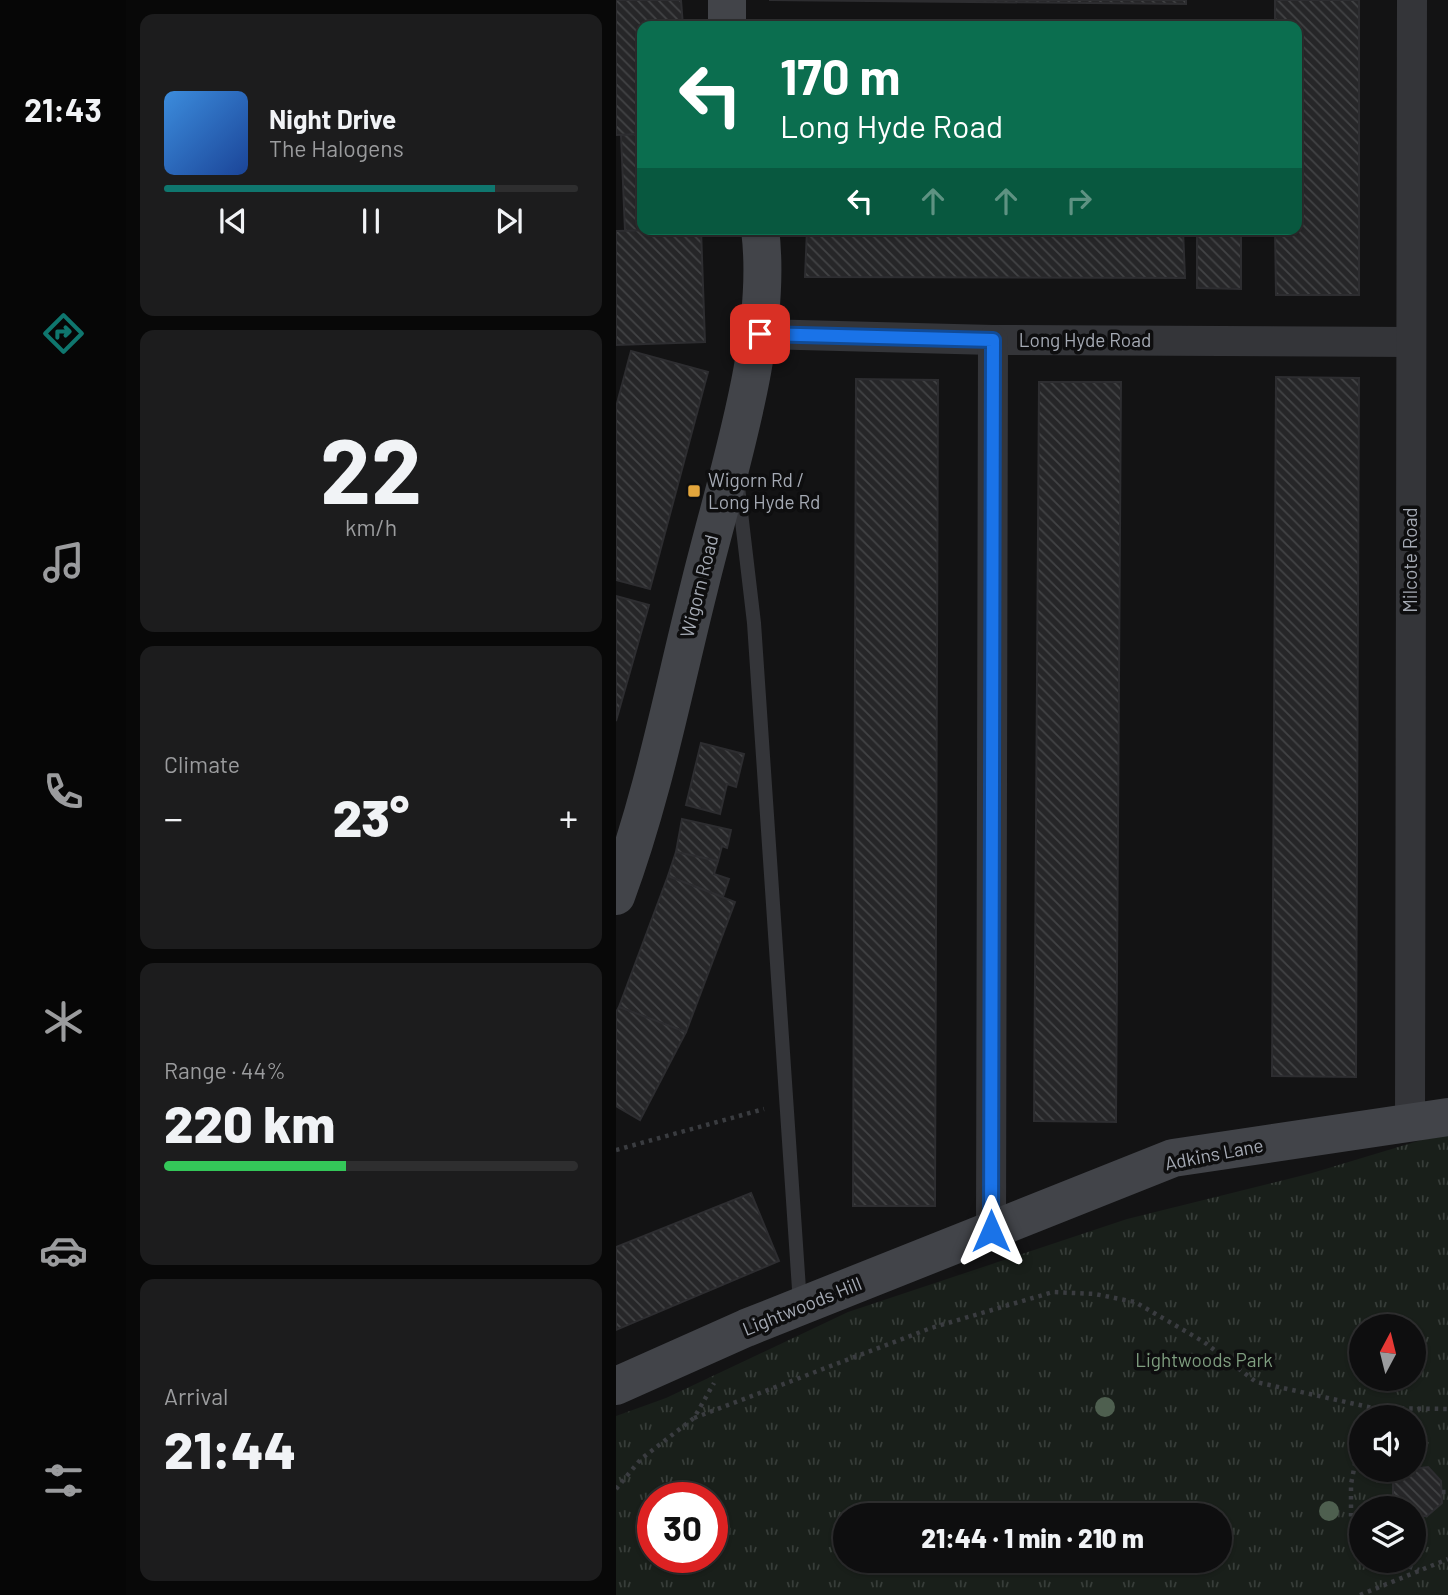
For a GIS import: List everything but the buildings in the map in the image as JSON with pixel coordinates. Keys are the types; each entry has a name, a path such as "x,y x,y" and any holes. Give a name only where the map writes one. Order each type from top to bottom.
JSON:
{"street":[{"path":"727,0 727,21"},
{"name":"Milcote Road","path":"1410,1121 1412,0"},
{"name":"Wigorn Road","path":"616,896 649,788 760,334 763,253 761,235"},
{"name":"Long Hyde Road","path":"760,334 993,340 1410,342"},
{"path":"991,1231 993,340"},
{"name":"Adkins Lane","path":"991,1231 1173,1158 1448,1117"},
{"name":"Lightwoods Hill","path":"616,1386 746,1328 991,1231"}],"lane":[{"path":"734,447 754,623 800,1306"}],"path":[{"path":"616,1150 788,1102"},
{"path":"616,1489 641,1459 694,1418 931,1328 1053,1292 1095,1294 1135,1302 1204,1342 1256,1382 1360,1405"},
{"path":"694,1418 746,1328"},
{"path":"1426,1409 1448,1409"},
{"path":"1426,1568 1448,1559"},
{"path":"1360,1595 1413,1573"}],"green space":[{"name":"Lightwoods Park","path":"1448,1132 1448,1595 616,1595 616,1416 666,1398 848,1312 1127,1219 1312,1173"}],"place":[{"name":"Wigorn Rd / Long Hyde Rd","path":"694,491"}],"route":[{"path":"760,334 993,340 991,1231"}]}
